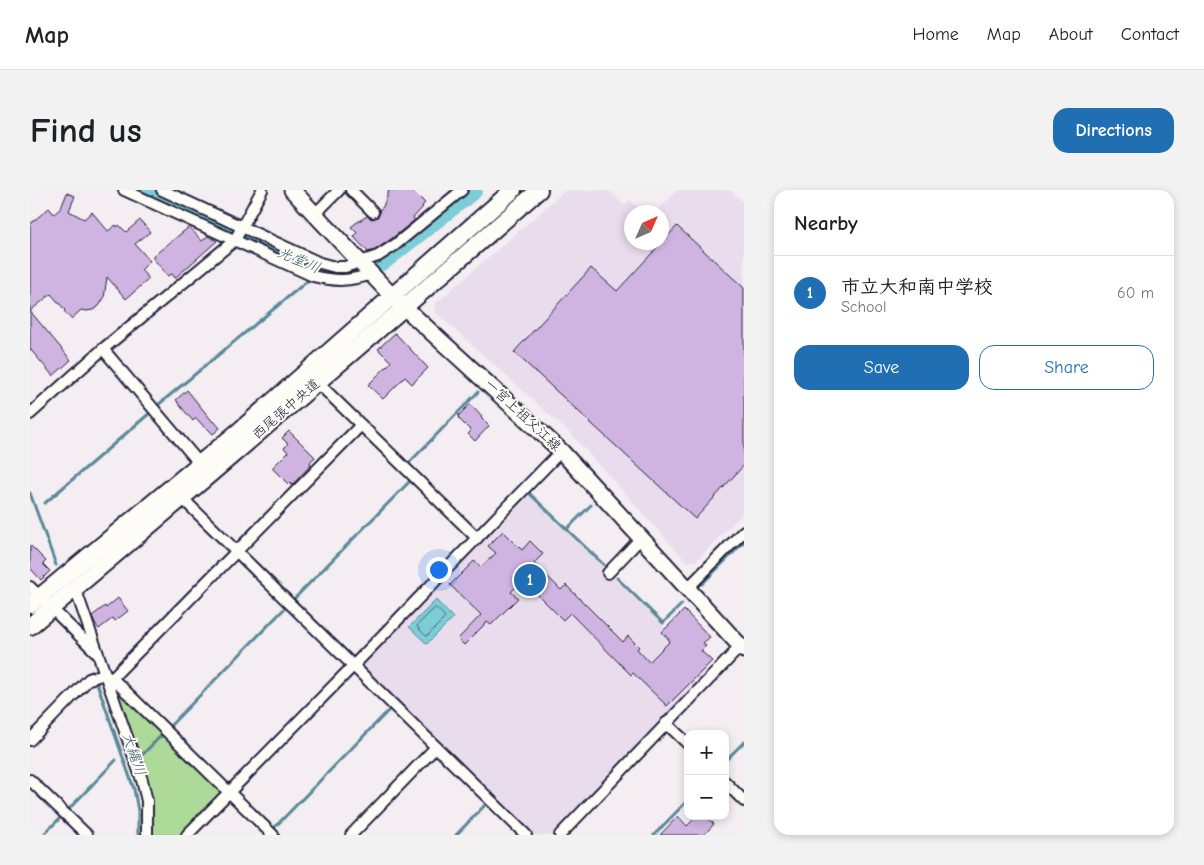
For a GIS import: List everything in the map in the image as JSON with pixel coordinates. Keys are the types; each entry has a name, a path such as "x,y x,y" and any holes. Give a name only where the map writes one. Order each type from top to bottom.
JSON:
{"main road":[{"name":"一宮上祖父江線","path":"292,190 392,296 561,451 742,648"},
{"name":"西尾張中央道","path":"30,626 38,599 238,432 513,190"},
{"name":"西尾張中央道","path":"38,599 75,588 405,307 539,190"}],"street":[{"path":"124,190 236,239 314,276 325,279 344,280 354,279 378,256 395,245 461,190"},
{"path":"162,190 320,263 335,267 367,268"},
{"path":"30,414 103,349 236,239 262,190"},
{"path":"315,214 339,190"},
{"path":"351,190 373,212"},
{"path":"103,349 200,464"},
{"path":"317,382 477,538"},
{"path":"30,740 89,679 108,676 361,425"},
{"path":"187,835 561,451"},
{"path":"182,498 526,835"},
{"path":"687,589 744,531"},
{"path":"608,573 641,538"},
{"path":"75,588 97,653 108,676 142,780 147,801 147,835"},
{"path":"38,599 97,653"},
{"path":"560,835 666,723 742,648"},
{"path":"108,676 274,835"},
{"path":"666,723 684,740"},
{"path":"351,835 436,747"},
{"path":"30,780 87,835"},
{"path":"729,786 744,801"}],"shaded area":[{"path":"566,190 608,190 624,205 624,250 669,250 669,205 663,205 678,190 730,190 744,203 744,512 696,561 687,562 571,434 434,311 435,304"},
{"path":"630,200 635,205 624,205"},
{"path":"528,493 710,672 553,835 531,835 358,667"}],"green space":[{"path":"112,683 163,732 137,759"},
{"path":"164,733 224,792 182,835 153,835 151,806 138,761"}],"water":[{"path":"436,600 453,618 427,644 409,627"}],"building":[{"path":"389,190 412,190 425,203 413,218 415,220 375,250 368,252 354,237 357,233 351,227 367,216 372,219 377,217"},
{"path":"67,193 75,196 69,211 84,219 92,212 108,231 119,225 126,232 140,220 150,232 135,244 150,261 141,270 149,279 126,299 107,277 104,298 99,306 93,310 81,310 71,319 51,294 30,311 30,224 49,208 54,214 61,208"},
{"path":"677,226 744,288 744,465 695,519 514,352 591,268 617,291 655,250 669,250 669,235"},
{"path":"189,227 202,241 208,236 217,241 175,278 172,274 168,276 152,257"},
{"path":"30,311 71,360 53,376 30,349"},
{"path":"395,333 428,368 412,384 405,377 383,399 368,385 391,362 378,349"},
{"path":"187,390 220,428 213,434 196,418 193,421 177,402 176,400"},
{"path":"470,404 489,426 475,441 468,434 471,431 458,418"},
{"path":"289,431 315,457 310,462 311,465 292,485 290,482 288,484 272,468 288,452 284,448 288,444 282,438"},
{"path":"503,531 522,550 530,541 543,554 534,563 561,590 566,585 623,642 628,636 639,647 637,649 649,662 670,641 662,632 684,610 710,637 703,643 706,646 701,651 712,661 667,706 633,673 631,675 570,613 563,620 523,580 511,592 518,598 491,625 487,622 464,645 458,639 481,615 450,585 474,561 481,567 496,553 488,546"},
{"path":"30,545 46,561 43,564 50,571 41,580 30,568"},
{"path":"118,598 128,611 115,621 113,618 99,629 92,616"},
{"path":"678,816 687,826 693,820 710,820 714,824 704,835 660,835"}],"waterway":[{"name":"光堂川","path":"141,190 316,268 337,274 362,270 384,260 473,190"},
{"path":"158,405 311,278"},
{"path":"407,465 478,392"},
{"path":"45,503 151,412"},
{"path":"292,601 411,480"},
{"name":"大縄川","path":"30,493 56,565"},
{"path":"529,493 604,565"},
{"path":"567,529 591,505"},
{"path":"702,584 744,542"},
{"path":"617,578 663,623 682,604"},
{"path":"167,725 169,727 287,606"},
{"name":"大縄川","path":"97,683 134,789 138,811 138,835"},
{"path":"273,829 389,710"},
{"path":"140,757 164,733"},
{"path":"729,757 744,742"},
{"path":"67,811 116,760"},
{"path":"456,835 486,804"},
{"path":"654,835 684,804"},
{"path":"43,835 63,815"}],"place":[{"name":"市立大和南中学校","path":"530,580"}]}
